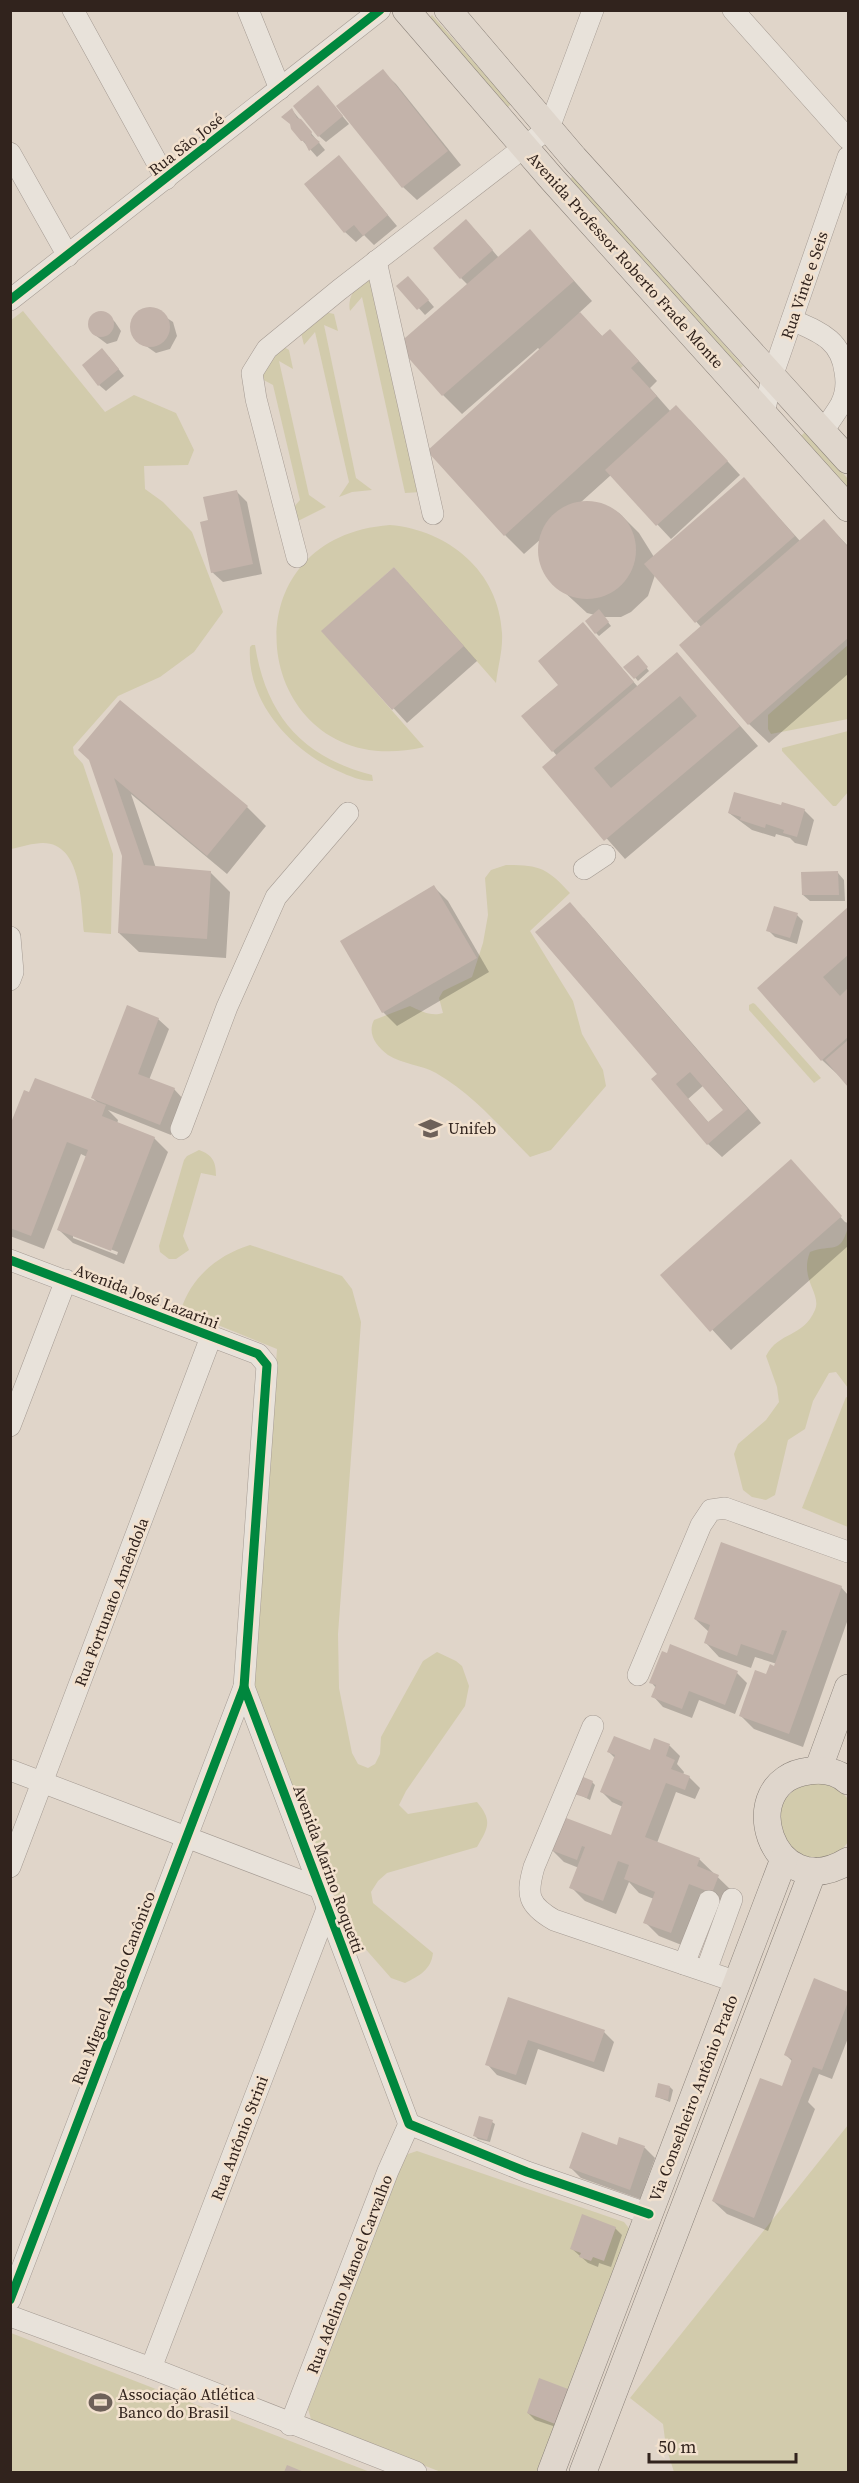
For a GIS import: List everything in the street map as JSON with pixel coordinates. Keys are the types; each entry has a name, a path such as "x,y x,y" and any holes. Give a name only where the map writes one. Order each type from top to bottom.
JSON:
{"main road":[{"name":"Avenida Professor Roberto Frade Monte","path":"406,10 525,147 849,508"},
{"name":"Avenida Professor Roberto Frade Monte","path":"448,10 574,158 849,460"},
{"path":"818,1770 849,1688"},
{"path":"847,1775 818,1770 802,1772 788,1778 777,1789 769,1803 766,1818 768,1833 774,1847 784,1859 798,1868 826,1871 849,1861"},
{"name":"Via Conselheiro Antônio Prado","path":"551,2472 784,1859"},
{"name":"Via Conselheiro Antônio Prado","path":"583,2472 813,1871"}],"street":[{"path":"73,10 166,179"},
{"path":"248,10 280,89"},
{"name":"Rua São José","path":"10,300 380,10"},
{"path":"297,557 256,399 252,373 257,362 267,349 376,261 549,128 593,10"},
{"path":"733,10 849,139"},
{"path":"10,153 68,256"},
{"name":"Rua Vinte e Seis","path":"764,413 773,375 849,157"},
{"path":"376,261 433,514"},
{"path":"792,320 828,339 838,348 843,359 845,393 822,431"},
{"path":"181,1129 226,1007 276,897 348,813"},
{"path":"584,869 605,855"},
{"path":"10,937 12,959 10,980"},
{"name":"Avenida José Lazarini","path":"10,1260 258,1354 267,1365"},
{"path":"10,1426 66,1280"},
{"name":"Rua Fortunato Amêndola","path":"10,1867 211,1337"},
{"name":"Avenida Marino Roquetti","path":"267,1365 244,1687 409,2124"},
{"path":"638,1675 700,1525 711,1510 725,1508 849,1552"},
{"name":"Rua Miguel Angelo Canônico","path":"10,2300 244,1687"},
{"path":"593,1726 534,1867 529,1891 531,1899 542,1913 554,1920 737,1982"},
{"path":"10,1770 320,1888"},
{"path":"706,1971 732,1899"},
{"path":"684,1964 709,1901"},
{"name":"Rua Antônio Strini","path":"151,2368 327,1909"},
{"path":"409,2124 527,2172 648,2214"},
{"name":"Rua Adelino Manoel Carvalho","path":"290,2425 388,2171 409,2124"},
{"path":"10,2316 151,2368 290,2425 416,2472"}],"shaded area":[{"path":"432,15 511,104 505,110 426,21"},
{"path":"574,175 743,366 737,371 568,181"},
{"path":"376,278 421,492 405,493 362,297 350,311 350,299 355,289 364,282"},
{"path":"23,311 105,412 134,395 176,413 194,450 188,465 144,466 145,489 163,502 192,532 223,612 194,652 160,677 118,696 73,747 74,754 83,764 113,854 111,934 84,932 77,877 65,853 56,846 43,843 11,849 10,321"},
{"path":"325,312 334,314 338,331 324,325 356,478 372,490 352,492 339,497 349,482 315,332 304,345 301,333"},
{"path":"284,347 289,350 293,369 279,361 309,495 326,507 294,523 293,508 300,500 273,385 260,378 257,368"},
{"path":"806,431 848,479 848,492 800,437"},
{"path":"390,525 432,535 467,558 481,573 499,611 502,646 496,683 394,567 322,631 424,747 367,749 323,731 293,698 278,656 279,612 298,571 334,540"},
{"path":"255,645 260,670 268,692 278,712 291,730 326,757 372,775 373,781 338,771 304,751 288,737 264,705 255,686 251,667 250,647"},
{"path":"848,645 848,719 771,734 768,729 768,715"},
{"path":"848,731 848,792 836,806 833,806 782,751 782,748"},
{"path":"506,865 535,867 549,873 570,893 530,931 573,1001 582,1034 603,1070 606,1086 551,1150 530,1157 462,1091 430,1070 388,1055 376,1044 372,1035 374,1020 410,1006 430,1014 443,1013 439,998 443,991 472,977 483,943 488,915 485,878 491,870"},
{"path":"753,1003 821,1078 814,1083 749,1010 749,1005"},
{"path":"199,1150 208,1154 213,1160 216,1176 201,1173 183,1236 189,1250 176,1259 169,1259 160,1252 159,1246 184,1160"},
{"path":"848,1227 848,1388 836,1372 829,1373 813,1401 805,1429 788,1440 775,1495 766,1500 752,1497 743,1490 734,1454 738,1444 766,1420 779,1402 777,1387 766,1356 777,1342 804,1325 815,1310 816,1298 807,1270 810,1252 839,1245"},
{"path":"250,1245 342,1276 352,1289 361,1322 338,1634 339,1688 352,1753 358,1764 368,1768 375,1764 380,1754 381,1737 423,1661 437,1652 456,1661 462,1666 469,1686 465,1706 406,1791 399,1805 408,1814 477,1802 487,1820 484,1835 477,1847 387,1873 371,1892 373,1903 433,1953 427,1968 405,1983 391,1978 340,1920 253,1684 277,1349 181,1310 192,1287 207,1269 227,1255"},
{"path":"846,1397 848,1398 848,1527 802,1508"},
{"path":"819,1782 839,1789 848,1799 848,1842 841,1851 821,1859 800,1856 784,1842 779,1811 783,1801 798,1786"},
{"path":"848,2125 848,2472 674,2472 666,2447 663,2424 630,2398"},
{"path":"417,2151 624,2222 632,2232 544,2472 441,2472 317,2424 311,2419 308,2409 403,2160 408,2154"},
{"name":"Associação Atlética Banco do Brasil","path":"11,2333 370,2472 11,2472"}],"building":[{"path":"383,69 448,151 402,188 336,106"},
{"path":"318,85 343,116 318,137 293,106"},
{"path":"292,108 297,118 301,119 312,132 311,135 320,142 309,151 304,141 301,141 291,129 290,124 281,117"},
{"path":"339,155 388,215 363,236 354,225 344,233 304,184"},
{"path":"466,219 493,250 460,279 433,248"},
{"path":"530,229 574,281 442,396 397,345"},
{"path":"408,276 429,300 417,310 396,286"},
{"path":"150,307 158,308 164,313 169,319 169,335 164,341 158,346 150,347 142,346 136,341 131,335 130,327 131,319 136,313 142,308"},
{"path":"101,311 110,315 114,324 110,333 101,337 92,333 88,324 92,315"},
{"path":"580,312 602,336 610,329 639,361 631,368 657,396 504,536 427,451"},
{"path":"102,348 119,369 98,386 82,365"},
{"path":"676,405 728,461 656,526 605,470"},
{"path":"744,477 795,536 695,623 644,564"},
{"path":"237,490 253,564 211,573 200,522 208,520 203,497"},
{"path":"587,501 606,504 622,515 633,531 636,550 633,569 622,585 606,596 587,599 568,596 552,585 541,569 538,550 541,531 552,515 568,504"},
{"path":"824,519 848,547 848,638 748,725 679,645"},
{"path":"394,567 464,646 392,710 321,631"},
{"path":"599,609 609,622 595,634 585,621"},
{"path":"583,622 634,682 552,752 521,716 558,685 538,661"},
{"path":"677,652 740,726 604,841 542,767","holes":["680,696 697,716 611,788 594,768"]},
{"path":"638,655 648,667 634,679 623,667"},
{"path":"120,700 248,806 207,856 114,778 144,865 211,871 207,939 118,933 122,856 89,760 78,750"},
{"path":"734,792 805,809 797,837 766,824 765,828 740,820 741,817 728,813"},
{"path":"838,871 839,895 802,895 801,872"},
{"path":"434,885 477,958 382,1013 340,941"},
{"path":"570,902 748,1109 707,1145 651,1079 657,1074 535,932","holes":["690,1072 723,1110 708,1122 676,1084"]},
{"path":"774,906 798,913 790,938 766,931"},
{"path":"848,907 848,955 823,977 840,996 848,988 848,1037 821,1061 757,988"},
{"path":"127,1005 159,1018 138,1074 175,1088 160,1125 91,1098"},
{"path":"848,1040 848,1087 825,1060"},
{"path":"35,1078 106,1105 102,1116 155,1137 111,1251 57,1230 88,1150 67,1142 31,1236 10,1228 10,1125 24,1090 29,1092"},
{"path":"791,1159 842,1216 710,1332 660,1275"},
{"path":"721,1542 842,1586 789,1734 739,1716 755,1670 766,1674 770,1664 774,1666 787,1631 782,1630 773,1655 741,1644 737,1656 704,1643 710,1625 694,1619"},
{"path":"670,1644 738,1671 725,1705 689,1691 682,1709 651,1697 656,1685 649,1683 662,1651 667,1653"},
{"path":"614,1736 650,1750 654,1738 670,1744 666,1756 675,1760 671,1769 690,1776 685,1790 666,1783 645,1837 700,1858 697,1866 719,1875 712,1893 689,1884 671,1933 643,1923 655,1892 624,1879 629,1865 618,1861 603,1901 569,1888 585,1847 582,1846 577,1860 548,1849 561,1816 611,1835 623,1802 600,1792 615,1755 607,1752"},
{"path":"581,1776 593,1781 587,1798 574,1794"},
{"path":"814,1978 848,1992 848,2002 822,2070 813,2067 754,2218 712,2201 760,2078 782,2086 792,2059 784,2055"},
{"path":"508,1997 605,2030 594,2062 528,2040 516,2075 485,2065"},
{"path":"658,2083 670,2086 668,2100 655,2097"},
{"path":"479,2116 493,2120 487,2140 473,2136"},
{"path":"582,2132 617,2145 619,2137 645,2146 630,2190 569,2168"},
{"path":"582,2214 616,2227 604,2261 593,2257 591,2261 579,2257 581,2253 570,2249"},
{"path":"539,2378 568,2389 555,2424 527,2413"},
{"path":"287,2465 304,2472 284,2472"}],"cycle path":[{"path":"10,300 380,10"},
{"path":"10,1260 258,1354 267,1365 244,1687 409,2124 527,2172 649,2214"},
{"path":"10,2300 244,1687"}],"place":[{"name":"Unifeb","path":"430,1128"},
{"name":"Associação Atlética Banco do Brasil","path":"100,2403"}]}
